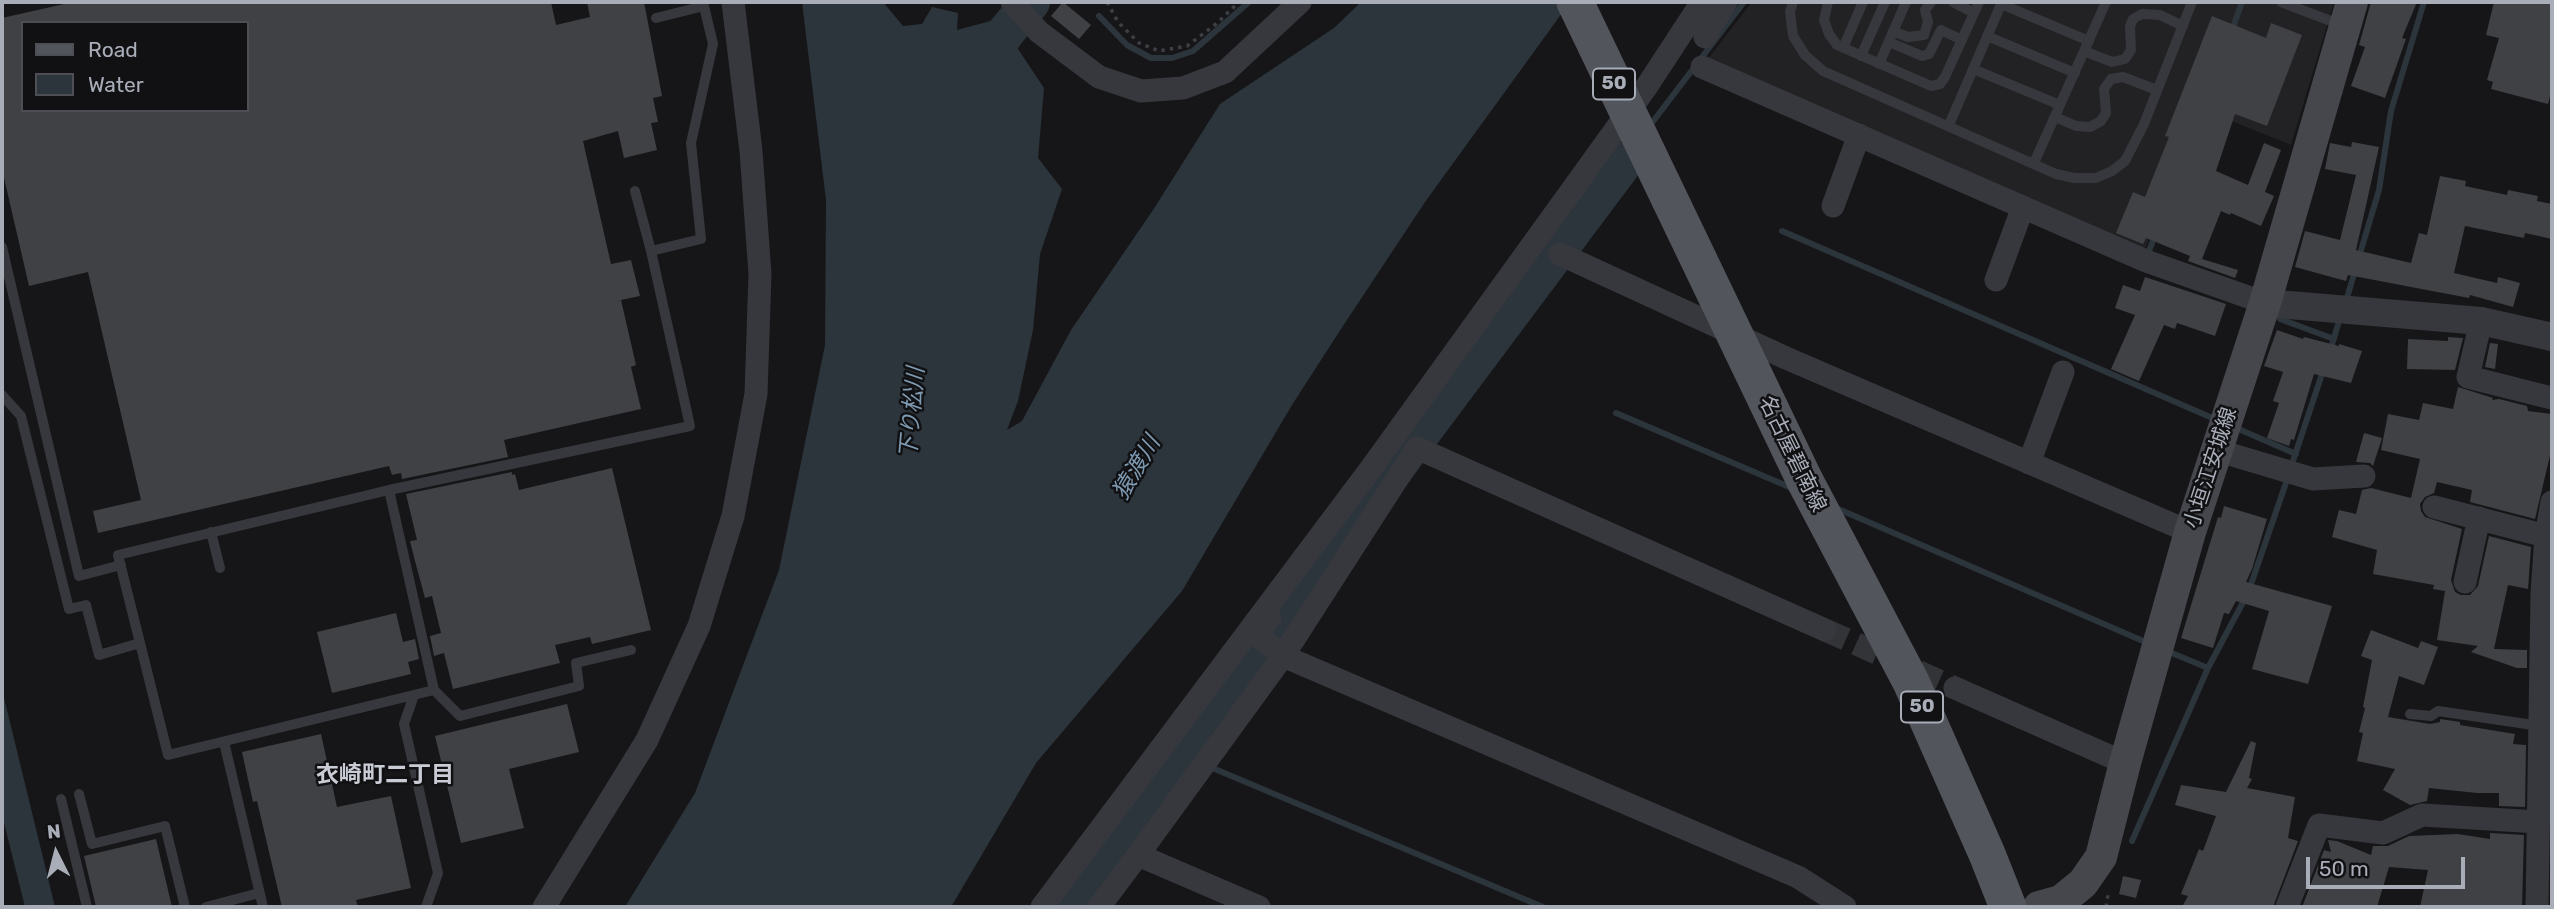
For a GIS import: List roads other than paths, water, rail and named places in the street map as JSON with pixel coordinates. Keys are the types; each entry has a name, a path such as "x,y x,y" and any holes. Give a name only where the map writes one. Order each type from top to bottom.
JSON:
{"main road":[{"name":"名古屋碧南線","path":"1575,2 1821,514 1911,682 2008,907"},
{"name":"小垣江安城線","path":"2039,907 2061,901 2083,883 2101,857 2190,532 2265,303 2348,14"}],"street":[{"path":"544,907 647,740 699,626 733,516 756,394 760,274 751,151 733,2"},
{"path":"1012,2 1039,32 1099,77 1141,91 1184,88 1225,72 1300,2"},
{"path":"1042,907 1380,456 1647,86 1702,2"},
{"path":"1705,37 1726,2"},
{"path":"1702,68 2146,261 2265,303 2481,321 2552,337"},
{"path":"1833,206 1858,135"},
{"path":"1996,280 2023,207"},
{"path":"1560,254 1786,358 2190,532"},
{"path":"2481,321 2468,377 2552,398"},
{"path":"2029,463 2063,372"},
{"path":"2222,432 2276,468 2314,479 2364,476"},
{"path":"1099,907 1282,655 1417,448 1825,630"},
{"path":"2537,907 2544,739 2546,536 2552,502"},
{"path":"2434,507 2546,536"},
{"path":"2465,582 2479,517"},
{"path":"1308,552 1305,571 1257,635 1282,655 1798,877 1845,907"},
{"path":"1955,688 2125,763"},
{"path":"2287,907 2319,825 2383,834 2422,816 2539,822"},
{"path":"1138,855 1259,907"}],"lane":[{"path":"1793,2 1790,12 1793,36 1805,55 1823,71 2056,174 2074,178 2096,178 2125,161 2192,2"},
{"path":"1828,2 1824,20 1837,45 1921,84 1931,86 1940,84 1977,7 1953,2"},
{"path":"1843,48 1863,2"},
{"path":"1861,56 1885,2"},
{"path":"1879,64 1906,2"},
{"path":"1891,37 1924,35 1928,22 1925,10 1931,2"},
{"path":"2034,163 2106,2"},
{"path":"2281,2 2348,14"},
{"path":"1949,125 2002,3 2112,62 2125,59 2131,50 2130,26 2133,19 2142,14 2160,15 2183,26"},
{"path":"651,251 701,239 691,142 713,44 703,4 656,18"},
{"path":"1891,37 1922,56 1929,54 1941,30 1962,40"},
{"path":"1987,36 2074,73"},
{"path":"1973,69 2060,105"},
{"path":"2055,117 2076,127 2090,127 2101,121 2106,113 2104,89 2111,79 2123,77 2157,90"},
{"path":"434,690 168,755 118,555 389,490 690,426 635,191"},
{"path":"2,247 79,576 121,565"},
{"path":"2,395 21,416 69,609 86,604 99,655 140,643"},
{"path":"389,490 434,690 460,716 579,686 576,663 631,650"},
{"path":"211,533 220,568"},
{"path":"414,695 404,724 438,873 426,907"},
{"path":"2410,714 2431,716 2438,711 2544,739"},
{"path":"224,742 263,907"},
{"path":"79,794 92,844 165,826 185,907"},
{"path":"61,799 87,907"},
{"path":"206,907 260,893"}],"water":[{"path":"802,2 883,2 903,26 922,24 932,7 958,13 957,30 998,19 1044,88 1038,158 1062,189 1040,254 1033,330 1018,401 1007,430 1022,421 1071,330 1153,210 1220,104 1334,28 1361,2 1570,2 1425,202 1341,329 1292,405 1182,591 1036,763 951,907 625,907 695,793 779,570 825,345 826,200"},
{"path":"2,690 55,907 25,907 2,815"}],"waterway":[{"path":"977,77 1006,32 1031,2"},
{"path":"1099,16 1127,45 1151,58 1172,58 1193,51 1249,2"},
{"path":"1648,128 1744,2"},
{"path":"2231,33 2242,2"},
{"path":"2359,257 2379,190 2391,111 2424,2"},
{"path":"1074,907 1414,443 1625,161"},
{"path":"1782,231 2217,420"},
{"path":"2149,251 2156,233"},
{"path":"2346,301 2355,271"},
{"path":"2330,351 2340,318"},
{"path":"2280,319 2334,339"},
{"path":"2291,467 2323,371"},
{"path":"1616,413 1794,489"},
{"path":"2234,427 2296,454"},
{"path":"2132,841 2208,668 2248,593 2288,477"},
{"path":"1836,508 2150,644"},
{"path":"2167,651 2208,668"},
{"path":"1185,757 1200,763"},
{"path":"1210,767 1543,907"}],"tunnel":[{"path":"1825,630 1955,688"}],"district":[{"name":"衣崎町二丁目","path":"385,775"}],"water label":[{"name":"下り松川","path":"913,413"},
{"name":"猿渡川","path":"1137,468"}]}
